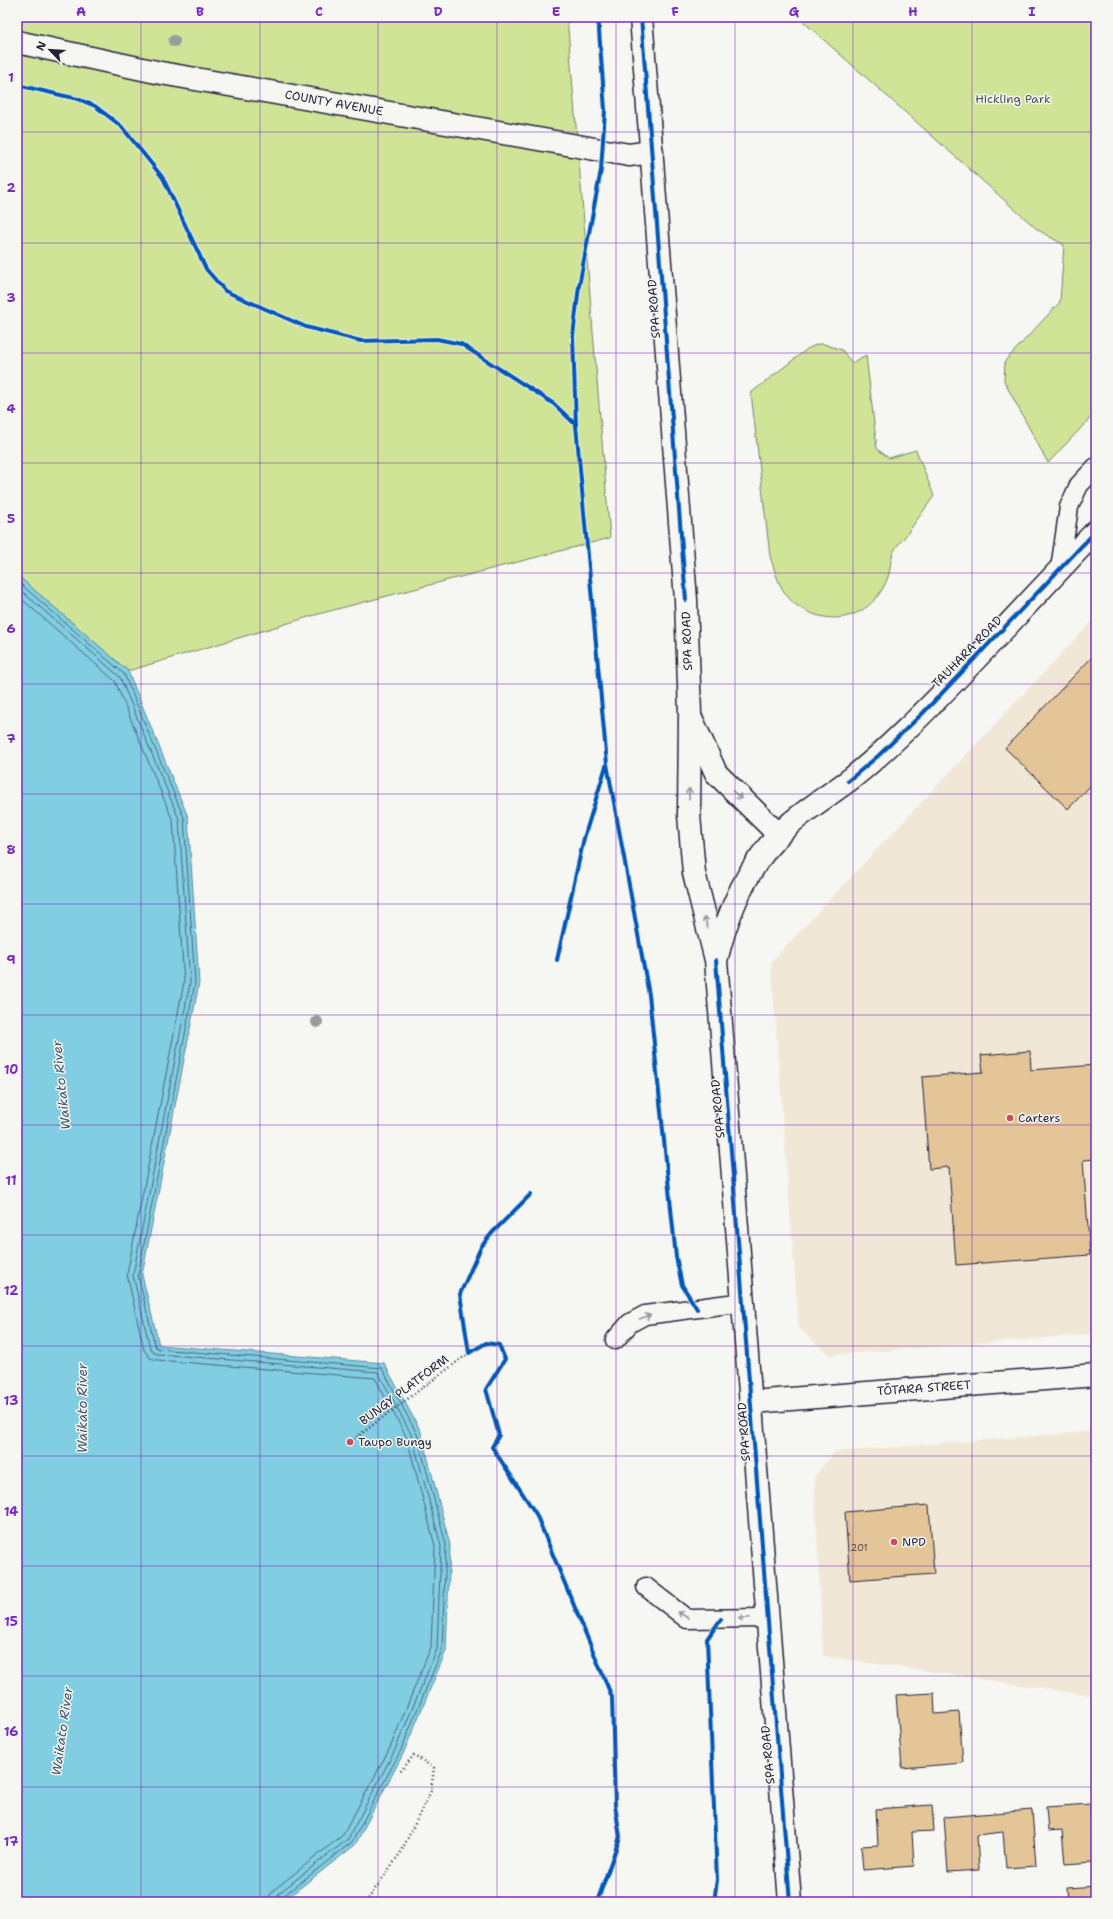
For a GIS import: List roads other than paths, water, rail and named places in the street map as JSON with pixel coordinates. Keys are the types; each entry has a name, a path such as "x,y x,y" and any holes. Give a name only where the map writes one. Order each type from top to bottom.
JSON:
{"main road":[{"name":"SPA ROAD","path":"641,17 686,600 690,714 689,815 694,873 716,960 752,1402 767,1618 790,1902"},
{"name":"COUNTY AVENUE","path":"17,42 161,73 629,155 652,152"},
{"name":"TAUHARA ROAD","path":"780,835 790,824 848,781 878,756 923,712 1096,531"},
{"name":"SPA ROAD","path":"690,714 705,752 716,774 780,835 746,878 724,928 716,960"},
{"name":"TŌTARA STREET","path":"752,1402 1096,1375"}],"lane":[{"path":"1060,569 1069,507 1079,485 1096,467"},
{"path":"615,1340 630,1324 645,1315 744,1302"},
{"path":"646,1587 687,1619 767,1618"}],"water":[{"name":"Waikato River","path":"17,575 128,671 188,817 199,983 142,1275 159,1345 384,1363 421,1432 450,1545 446,1651 403,1754 355,1845 282,1902 17,1902"}],"place":[{"name":"Carters","path":"1010,1118"},
{"name":"Taupo Bungy","path":"350,1442"},
{"name":"NPD","path":"894,1542"}],"park label":[{"name":"Hickling Park","path":"1013,99"}]}
